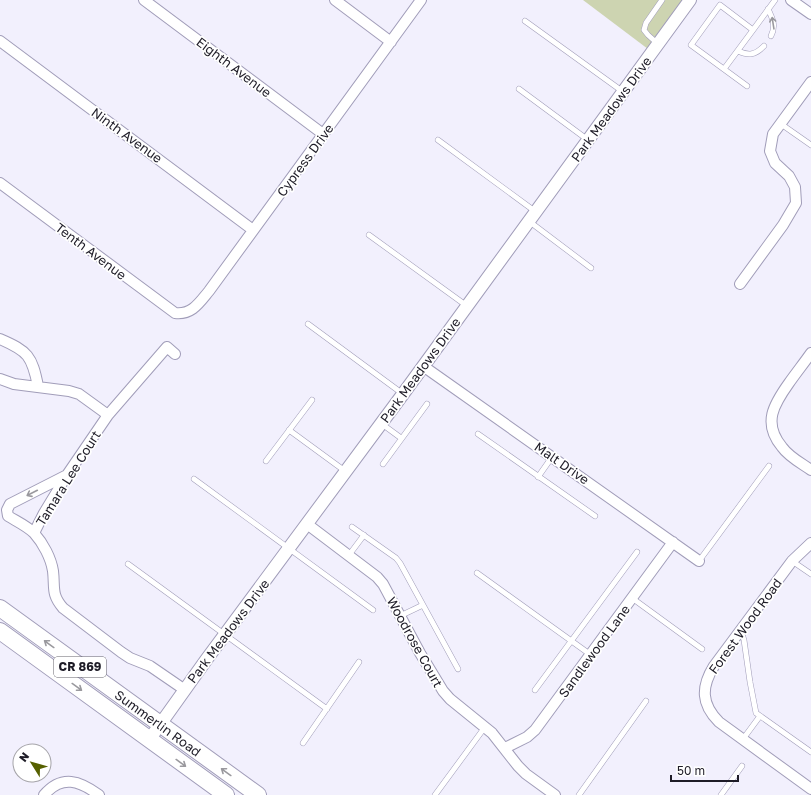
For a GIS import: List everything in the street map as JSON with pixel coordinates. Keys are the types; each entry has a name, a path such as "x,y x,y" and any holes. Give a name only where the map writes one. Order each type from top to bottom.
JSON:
{"main road":[{"name":"Summerlin Road","path":"0,608 258,795"},
{"name":"Summerlin Road","path":"0,631 226,795"}],"street":[{"name":"Eighth Avenue","path":"144,0 324,134"},
{"path":"335,0 391,42"},
{"name":"Cypress Drive","path":"183,313 192,310 197,306 421,0"},
{"name":"Park Meadows Drive","path":"149,740 690,0"},
{"path":"791,0 811,14"},
{"name":"Ninth Avenue","path":"0,41 254,230"},
{"path":"740,284 796,203 795,187 789,176 776,163 770,151 773,134 811,82"},
{"name":"Tenth Avenue","path":"0,183 153,297 176,312 183,313"},
{"path":"0,339 19,348 27,355 34,368 38,386"},
{"name":"Tamara Lee Court","path":"175,354 167,347 108,415 67,475 44,512 34,533 50,560 53,571 56,601 121,652 130,658 150,666 185,690"},
{"path":"811,353 779,398 771,418 772,430 776,440 783,448 811,470"},
{"name":"Malt Drive","path":"423,366 699,561"},
{"path":"0,379 14,384 69,390 79,394 108,415"},
{"path":"34,533 8,516 10,504 67,475"},
{"name":"Woodrose Court","path":"307,524 377,577 383,584 426,665 442,691 492,732 526,774 555,795"},
{"name":"Sandlewood Lane","path":"505,748 527,737 535,730 673,542"},
{"name":"Forest Wood Road","path":"811,543 792,561 740,630 709,674 705,683 704,693 707,705 719,722 811,789"},
{"path":"44,795 57,784 67,781 88,787 99,795"}],"lane":[{"path":"658,44 644,30 646,23 662,0"},
{"path":"724,69 775,0"},
{"path":"747,86 691,45 720,5 753,30"},
{"path":"768,9 774,24 774,30 771,36"},
{"path":"525,22 623,92"},
{"path":"738,51 746,55 752,55 757,53 764,46"},
{"path":"519,89 588,140"},
{"path":"781,124 811,145"},
{"path":"438,140 532,217 591,268"},
{"path":"368,235 467,306"},
{"path":"308,324 403,394"},
{"path":"266,461 312,400"},
{"path":"383,464 427,404"},
{"path":"381,423 401,438"},
{"path":"289,430 346,472"},
{"path":"478,434 595,516"},
{"path":"538,476 552,457"},
{"path":"699,561 769,466"},
{"path":"194,479 373,610"},
{"path":"352,526 396,558 400,563 458,669"},
{"path":"349,555 364,535"},
{"path":"535,690 637,552"},
{"path":"792,561 811,574"},
{"path":"128,564 327,709"},
{"path":"477,573 590,655"},
{"path":"632,598 702,649"},
{"path":"400,616 423,605"},
{"path":"740,630 744,640 756,713 811,752"},
{"path":"303,743 359,662"},
{"path":"579,795 646,701"},
{"path":"743,739 760,716"},
{"path":"435,795 485,727"},
{"path":"721,795 742,766"}],"green space":[{"path":"583,0 684,0 648,49"}]}
